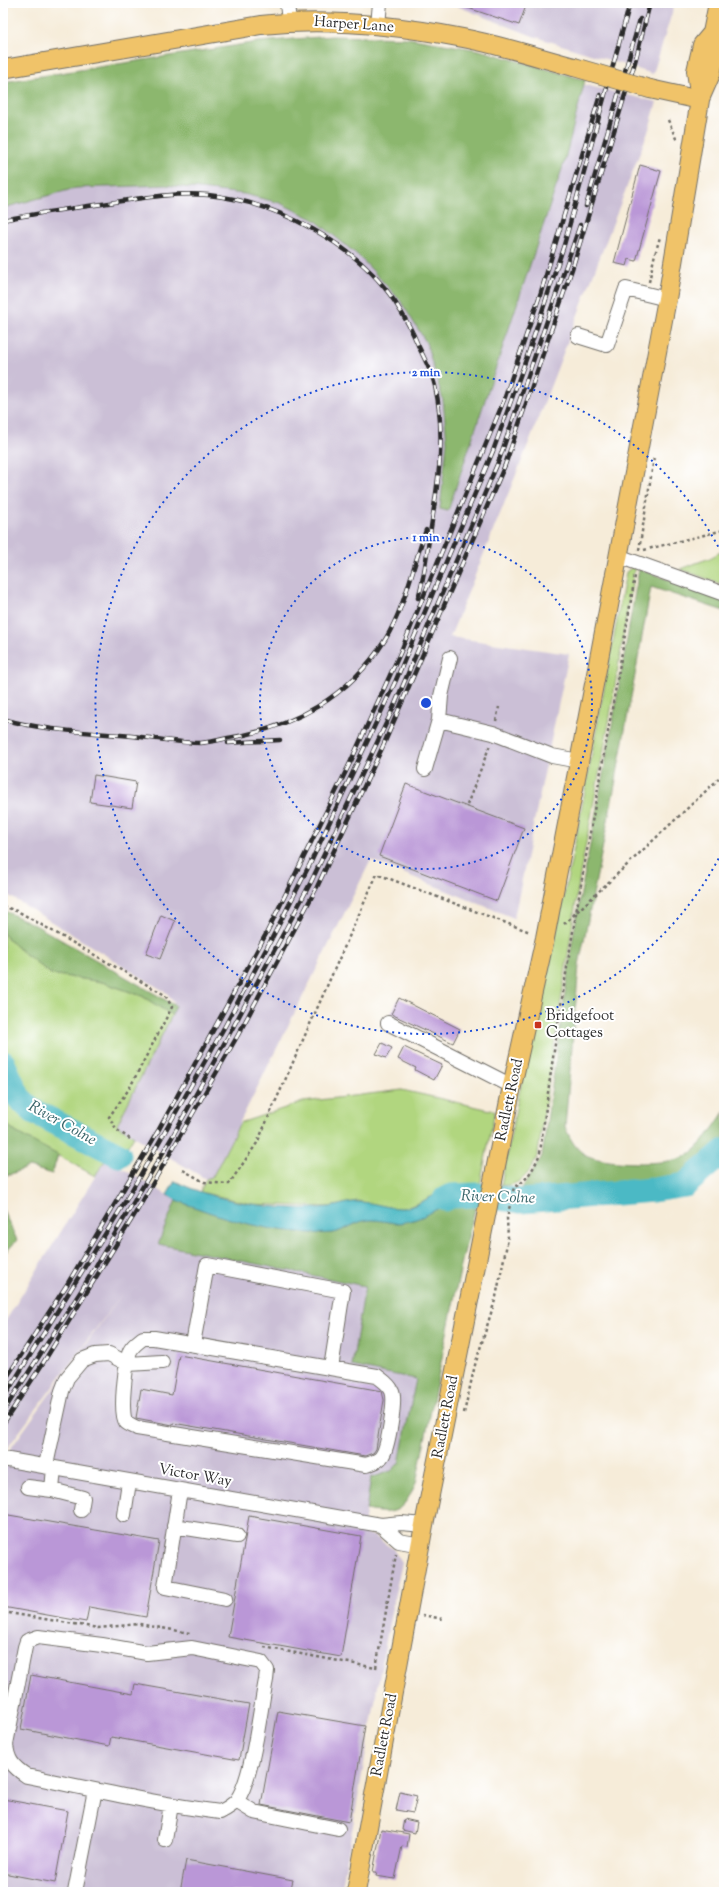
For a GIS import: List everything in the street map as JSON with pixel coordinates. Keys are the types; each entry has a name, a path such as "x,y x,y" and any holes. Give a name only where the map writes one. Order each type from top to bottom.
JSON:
{"main road":[{"name":"Radlett Road","path":"356,1892 418,1612 421,1545 424,1525 512,1086 544,941 579,761 667,299 700,100 712,74 717,46 712,33 718,3"},
{"name":"Harper Lane","path":"3,68 253,26 289,22 378,25 464,38 574,66 650,89 700,100"}],"street":[{"path":"287,3 289,22"},
{"path":"378,25 380,3"},
{"path":"578,336 607,345 626,289 667,299"},
{"path":"618,556 724,594"},
{"path":"424,768 439,720 441,696 450,658"},
{"path":"439,720 493,734 552,756 579,761"},
{"path":"388,1024 512,1086"},
{"path":"193,1344 207,1265 343,1291 331,1368"},
{"path":"143,1338 154,1338 376,1376 388,1385 393,1392 394,1400 386,1448 382,1456 374,1463 366,1465 137,1428 126,1422 123,1414 128,1364 130,1351 136,1343 143,1338"},
{"path":"52,1490 50,1467 62,1391 67,1378 74,1367 82,1360 95,1355 109,1354 128,1364 162,1362"},
{"name":"Victor Way","path":"3,1459 381,1525 402,1523 424,1525"},
{"path":"124,1515 129,1482"},
{"path":"28,1487 52,1490 83,1498 81,1510"},
{"path":"180,1490 165,1587 225,1598"},
{"path":"381,1525 399,1541 421,1545"},
{"path":"174,1526 237,1536"},
{"path":"32,1638 64,1640 147,1653 192,1648 261,1662 267,1670 250,1765 244,1786 236,1801 220,1812 171,1805 95,1790 27,1776 17,1770 10,1762 6,1754 8,1704 27,1641 32,1638"},
{"path":"75,1892 95,1790"},
{"path":"236,1801 254,1812 338,1829"},
{"path":"165,1840 171,1805"}],"path":[{"path":"618,556 724,530"},
{"path":"463,1416 475,1365 484,1342 496,1297 508,1239 507,1218 514,1186 518,1185 530,1172 537,1163 540,1153 575,913 612,717 637,563"},
{"path":"468,805 493,734 499,707"},
{"path":"183,1170 204,1182 230,1184 258,1142 377,874 544,941 724,774"},
{"path":"3,906 19,912 165,995 172,1007 129,1089 109,1117 117,1130 130,1139"},
{"path":"261,1647 376,1668 399,1541"},
{"path":"3,1612 98,1628 139,1624 192,1634"},
{"path":"418,1612 443,1619"}],"shaded area":[{"path":"449,3 540,3 539,11 541,3 675,3 653,74 533,36"},
{"path":"533,73 657,102 649,129 526,450 450,637 569,654 514,918 371,860 213,1176 206,1179 117,1126 176,1006 167,993 3,892 3,98"},
{"path":"106,1159 176,1200 158,1244 365,1286 352,1366 416,1379 399,1463 391,1471 371,1479 363,1532 374,1536 393,1549 402,1563 392,1607 341,1892 3,1892 3,1459 124,1291 3,1454 3,1325"}],"green space":[{"path":"332,36 408,38 479,50 585,80 564,163 448,511 440,509 447,442 443,400 426,342 400,300 360,257 315,220 280,203 244,194 165,185 76,188 3,208 3,82 258,42"},
{"path":"724,550 724,585 680,569 710,558"},
{"path":"635,565 609,722 580,875 538,1153 533,1166 520,1181 514,1184 501,1185 518,1098 549,967 577,833 626,572"},
{"path":"639,569 724,600 724,611 651,587 615,785 579,965 565,1127 575,1145 584,1154 593,1158 619,1162 651,1163 677,1159 692,1152 707,1136 724,1112 724,1145 682,1183 519,1196 523,1186 542,1156 573,936"},
{"path":"3,910 37,926 176,1006 172,1015 142,996 102,982 51,974 14,945 3,933"},
{"path":"3,933 14,945 51,974 102,982 142,996 172,1015 117,1125 134,1136 116,1165 106,1159 95,1176 17,1133 3,1121"},
{"path":"402,1090 495,1111 479,1190 463,1189 446,1191 406,1208 394,1208 357,1201 329,1207 252,1204 200,1192 206,1179 213,1176 240,1123 303,1102"},
{"path":"3,1121 17,1133 58,1155 52,1174 29,1167 3,1177"},
{"path":"176,1200 252,1225 307,1233 337,1232 359,1222 369,1220 400,1223 415,1220 438,1209 454,1204 464,1203 476,1205 462,1261 416,1483 407,1500 398,1509 385,1512 366,1510 371,1478 391,1471 399,1463 416,1379 352,1366 365,1286 158,1244"},
{"path":"3,1210 17,1240 3,1255"}],"water":[{"path":"175,1181 209,1195 229,1200 271,1207 292,1208 329,1207 355,1202 365,1202 404,1208 420,1203 446,1191 462,1189 479,1190 476,1205 464,1203 454,1204 438,1209 415,1220 400,1223 369,1220 359,1222 337,1232 307,1233 252,1225 176,1200 167,1195"}],"building":[{"path":"460,3 527,3 519,25 459,5"},
{"path":"640,165 661,171 636,261 629,259 627,266 614,263"},
{"path":"94,775 136,782 132,808 90,802"},
{"path":"406,784 524,828 497,901 379,856"},
{"path":"161,915 175,921 160,959 146,954"},
{"path":"399,998 460,1029 453,1043 391,1014"},
{"path":"382,1043 392,1048 386,1058 376,1054"},
{"path":"404,1047 442,1065 434,1080 415,1070 416,1068 398,1059"},
{"path":"179,1355 382,1391 384,1400 376,1449 373,1453 365,1456 136,1418 141,1389 172,1395"},
{"path":"3,1514 159,1541 146,1617 89,1607 86,1622 3,1607"},
{"path":"249,1516 361,1536 341,1657 228,1637"},
{"path":"31,1675 133,1694 135,1684 249,1704 239,1760 111,1737 109,1746 21,1729"},
{"path":"278,1711 365,1726 349,1822 261,1805"},
{"path":"400,1792 417,1796 413,1813 396,1810"},
{"path":"3,1799 68,1811 55,1883 3,1873"},
{"path":"404,1819 417,1822 415,1833 402,1830"},
{"path":"381,1829 409,1834 407,1847 402,1846 395,1879 376,1876 377,1872 373,1872"},
{"path":"186,1860 293,1880 290,1892 180,1892"}],"waterway":[{"name":"River Colne","path":"3,1063 19,1098 33,1111 119,1155"},
{"name":"River Colne","path":"445,1199 451,1196 478,1195 521,1201 653,1190 685,1185 724,1151"}],"railway":[{"path":"3,1399 125,1202 225,1026 310,864 396,680 493,451 529,351 564,245 630,3"},
{"path":"3,1424 43,1363 138,1209 238,1035 317,887 383,746 505,465 572,269 635,62 650,3"},
{"path":"586,206 640,19"},
{"path":"3,1383 68,1283 158,1131 266,934 351,761 401,651 504,400 541,292 600,95"},
{"path":"3,220 52,211 155,196 181,194 208,195 234,199 287,217 313,229 359,262 379,281 395,302 408,323 428,365 439,405 440,463 438,482 425,569 418,598"},
{"path":"3,1412 81,1291 171,1139 311,882 392,711 499,460 580,225"},
{"path":"3,719 50,729 201,743 252,733 297,718 317,707 337,693 354,678 371,660 385,640 398,614 426,530"},
{"path":"228,743 280,740"}],"place":[{"name":"Bridgefoot Cottages","path":"538,1025"}]}
